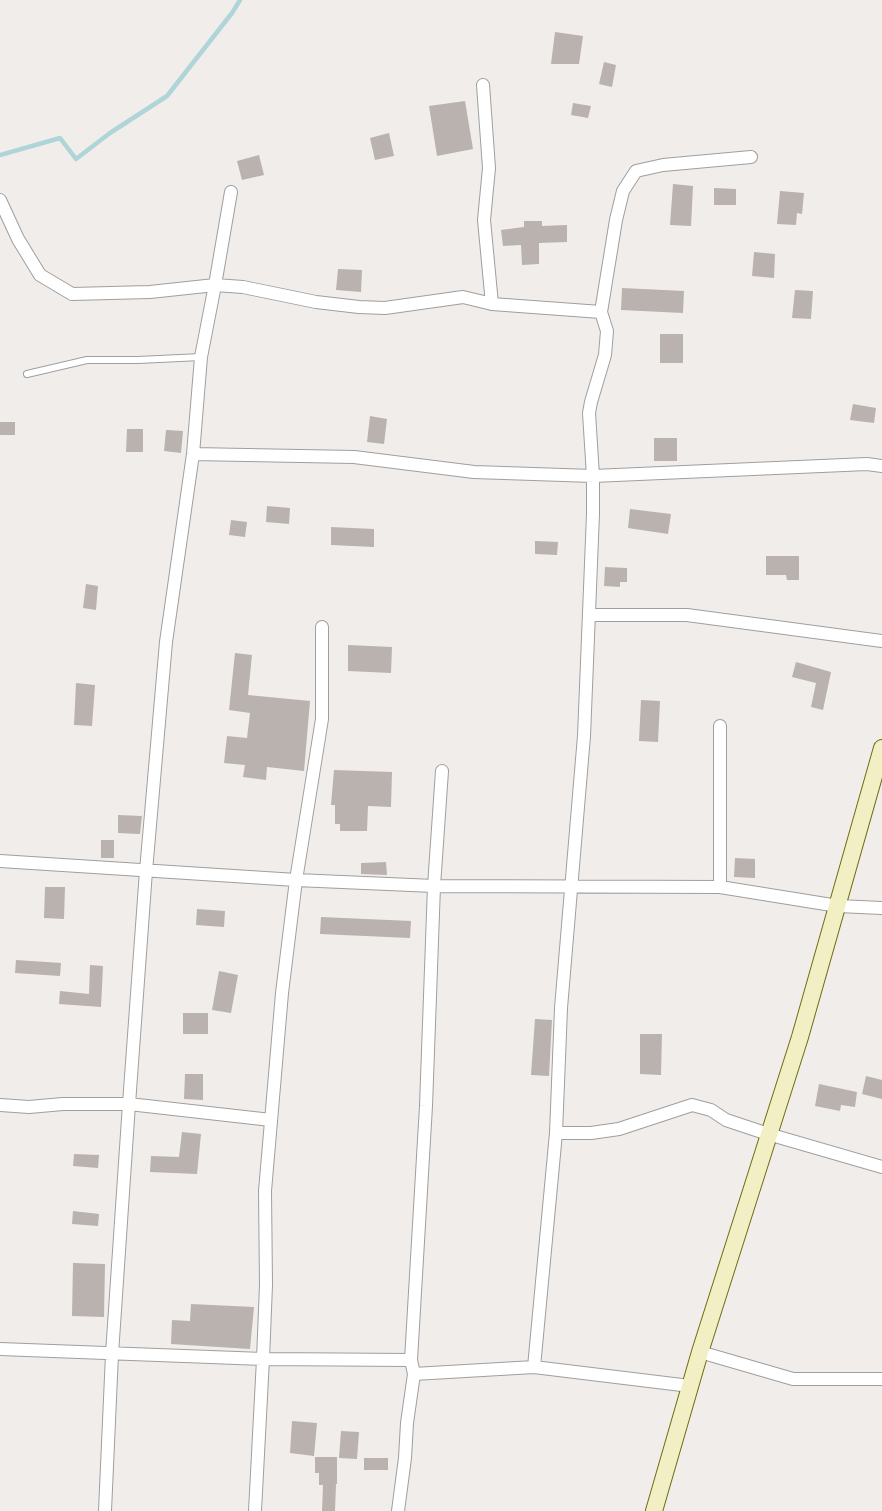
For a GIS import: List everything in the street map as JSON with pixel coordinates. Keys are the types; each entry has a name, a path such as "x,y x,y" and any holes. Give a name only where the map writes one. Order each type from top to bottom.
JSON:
{"street":[{"path":"484,85 489,168 484,220 492,304"},
{"path":"534,1367 556,1133 561,1008 584,736 593,477 589,414 605,355 607,331 601,312 616,220 623,191 636,171 663,164 751,157"},
{"path":"105,1511 129,1104 166,642 193,454 201,357 231,192"},
{"path":"0,200 18,239 40,275 72,294 150,292 215,285 243,287 316,302 385,309 463,297 492,304 601,312"},
{"path":"193,454 354,457 474,472 593,477 867,464 882,466"},
{"path":"589,615 687,615 882,641"},
{"path":"255,1511 266,1284 265,1192 282,993 296,880 322,719 322,627"},
{"path":"720,726 720,887"},
{"path":"654,1511 700,1352 800,1037 882,747"},
{"path":"398,1511 414,1374 411,1360 442,771"},
{"path":"0,861 434,886 720,887 838,906 882,908"},
{"path":"0,1105 29,1107 129,1104 271,1120"},
{"path":"556,1133 591,1133 619,1129 692,1105 711,1110 726,1120 768,1134 882,1167"},
{"path":"0,1349 263,1359 411,1360"},
{"path":"700,1352 793,1379 882,1379"},
{"path":"414,1374 534,1367 690,1386"}],"lane":[{"path":"27,374 87,360 201,357"}],"building":[{"path":"555,32 583,36 579,64 551,64"},
{"path":"604,62 616,65 612,87 599,84"},
{"path":"465,101 473,149 437,156 429,106"},
{"path":"573,103 591,106 588,118 571,115"},
{"path":"389,133 394,156 375,160 370,138"},
{"path":"259,155 264,175 242,180 237,161"},
{"path":"673,184 693,186 691,226 670,225"},
{"path":"714,188 736,189 736,205 714,205"},
{"path":"780,191 804,193 802,214 797,213 796,225 777,224"},
{"path":"524,221 542,221 542,226 567,225 567,242 539,243 539,264 522,265 521,245 503,246 501,230 524,227"},
{"path":"754,252 775,254 774,278 752,276"},
{"path":"338,269 362,270 361,292 336,290"},
{"path":"622,288 684,291 683,313 621,310"},
{"path":"795,290 813,291 811,319 792,318"},
{"path":"660,334 683,334 683,363 660,363"},
{"path":"853,404 876,408 874,423 850,420"},
{"path":"370,416 387,419 384,444 367,442"},
{"path":"0,422 15,422 15,435 0,435"},
{"path":"127,429 143,429 143,452 126,452"},
{"path":"166,430 183,431 181,453 164,451"},
{"path":"654,438 677,438 677,461 654,461"},
{"path":"267,506 290,508 289,524 266,522"},
{"path":"630,509 671,514 668,534 628,528"},
{"path":"231,520 247,522 245,537 229,535"},
{"path":"331,527 374,529 374,547 331,545"},
{"path":"535,541 558,542 557,555 535,554"},
{"path":"766,556 799,556 799,580 787,580 786,575 766,575"},
{"path":"605,567 627,568 627,582 620,582 620,587 604,586"},
{"path":"86,584 98,586 96,610 83,608"},
{"path":"348,645 392,647 391,673 348,671"},
{"path":"235,653 252,655 248,695 310,701 304,771 267,767 266,780 243,777 245,765 224,763 227,736 247,738 250,713 229,710"},
{"path":"796,662 831,672 823,710 811,707 816,683 792,677"},
{"path":"76,683 95,685 92,726 74,725"},
{"path":"641,700 660,701 658,742 639,741"},
{"path":"334,770 392,772 391,807 368,806 367,831 340,831 340,824 335,824 335,805 331,805"},
{"path":"118,815 142,816 140,834 118,833"},
{"path":"101,840 114,840 114,858 101,858"},
{"path":"735,858 755,859 755,878 734,877"},
{"path":"386,862 387,875 361,874 361,863"},
{"path":"45,887 65,887 64,919 44,918"},
{"path":"197,909 225,911 224,927 196,925"},
{"path":"321,917 411,921 410,938 320,934"},
{"path":"16,960 61,963 60,976 15,973"},
{"path":"90,965 103,966 101,1007 59,1004 60,991 89,994"},
{"path":"219,971 238,975 231,1013 212,1010"},
{"path":"183,1013 208,1013 208,1034 183,1034"},
{"path":"535,1019 552,1020 549,1076 531,1075"},
{"path":"640,1034 662,1034 661,1075 640,1074"},
{"path":"185,1074 203,1074 203,1100 184,1099"},
{"path":"866,1076 882,1080 882,1099 862,1094"},
{"path":"819,1084 857,1092 855,1107 841,1105 840,1111 815,1106"},
{"path":"182,1132 201,1134 197,1174 150,1172 151,1156 179,1157"},
{"path":"74,1154 99,1155 98,1168 73,1166"},
{"path":"73,1211 99,1214 98,1226 72,1224"},
{"path":"73,1263 105,1264 104,1317 72,1316"},
{"path":"191,1304 254,1307 250,1349 171,1344 172,1320 190,1321"},
{"path":"292,1421 317,1423 314,1456 290,1453"},
{"path":"341,1431 359,1432 357,1459 339,1458"},
{"path":"315,1457 337,1457 335,1511 322,1511 323,1485 319,1485 319,1473 315,1473"},
{"path":"364,1458 388,1458 388,1470 364,1470"}],"waterway":[{"path":"0,155 60,138 76,159 167,96 240,0"}]}
